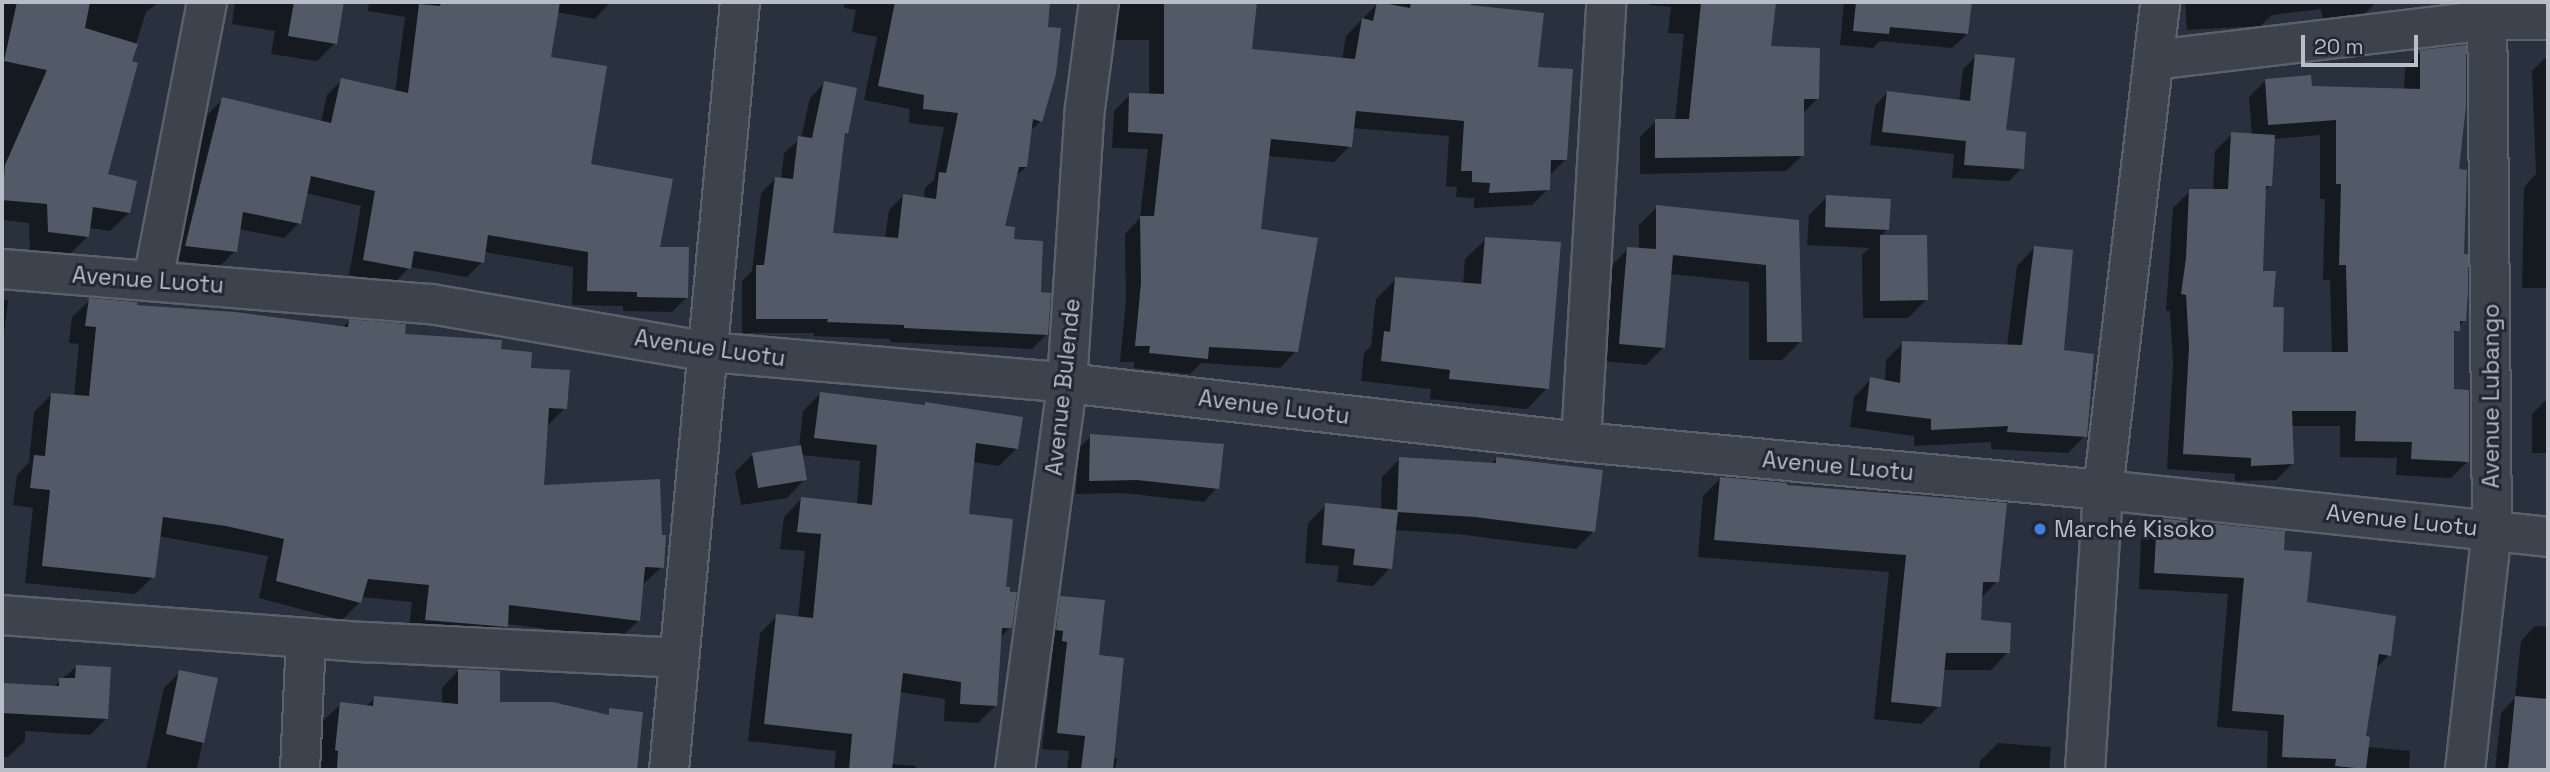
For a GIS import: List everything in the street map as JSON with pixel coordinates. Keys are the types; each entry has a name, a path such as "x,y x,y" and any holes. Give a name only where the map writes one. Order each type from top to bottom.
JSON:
{"street":[{"path":"153,280 207,2"},
{"path":"669,770 740,2"},
{"name":"Avenue Bulende","path":"1015,770 1067,383 1085,108 1099,2"},
{"path":"1581,442 1606,2"},
{"path":"2085,770 2103,490 2160,2"},
{"path":"2154,60 2488,11 2548,20"},
{"name":"Avenue Lubango","path":"2465,770 2492,529 2488,11"},
{"name":"Avenue Luotu","path":"2,269 431,304 709,352 1067,383 1581,442 2103,490 2548,537"},
{"path":"2,615 306,638 678,658"},
{"path":"300,770 306,638"}],"building":[{"path":"17,2 90,2 85,28 138,44 132,61 138,63 108,174 137,181 130,213 93,207 89,237 48,232 47,204 2,200 5,165 47,70 4,61"},
{"path":"294,2 344,2 337,44 288,36"},
{"path":"441,2 560,2 551,57 607,66 591,164 673,179 660,247 689,247 688,298 637,297 637,292 587,291 588,252 488,235 484,263 414,251 411,269 363,260 375,191 311,176 301,224 243,212 237,252 185,246 222,97 331,123 341,78 408,93 419,4 440,6"},
{"path":"895,2 1050,2 1048,27 1061,28 1056,74 1042,122 1033,119 1027,167 1019,167 1005,226 1015,227 1014,239 1043,241 1041,292 1051,293 1048,335 904,328 904,325 827,322 828,319 756,319 756,265 764,265 775,177 793,179 798,136 812,138 824,81 857,88 848,134 845,133 833,233 898,238 903,194 936,199 939,172 946,173 958,113 923,109 924,95 878,86"},
{"path":"1164,2 1257,2 1252,49 1355,59 1362,18 1373,21 1377,2 1410,8 1411,2 1471,2 1470,5 1544,13 1538,67 1573,69 1567,160 1551,160 1550,190 1489,193 1490,183 1472,182 1472,171 1461,171 1464,121 1356,111 1352,147 1271,139 1261,229 1318,238 1298,352 1209,347 1208,359 1149,353 1150,346 1135,346 1141,283 1140,216 1154,216 1163,134 1128,132 1129,93 1164,94"},
{"path":"1701,2 1776,2 1771,46 1820,48 1819,99 1804,99 1804,156 1655,158 1655,119 1689,119"},
{"path":"1856,2 1972,2 1968,34 1890,27 1889,34 1853,31"},
{"path":"2466,45 2466,106 2459,169 2467,170 2464,254 2468,254 2468,292 2466,321 2460,321 2460,331 2454,331 2454,389 2469,390 2469,462 2411,459 2412,442 2355,441 2356,411 2292,411 2294,464 2251,466 2251,458 2183,454 2189,347 2186,295 2181,294 2186,258 2189,189 2228,189 2231,132 2275,135 2272,186 2266,186 2263,271 2276,271 2273,307 2284,307 2283,352 2348,352 2346,265 2339,265 2341,184 2336,184 2336,120 2268,125 2265,79 2311,75 2312,86 2420,89 2420,50"},
{"path":"1975,54 2015,58 2006,130 2026,132 2024,169 1964,165 1966,141 1882,132 1887,91 1970,101"},
{"path":"1826,195 1891,199 1889,230 1825,227"},
{"path":"1656,205 1799,220 1802,342 1767,342 1766,265 1673,255 1665,348 1619,344 1627,247 1656,249"},
{"path":"1880,235 1927,235 1928,300 1880,301"},
{"path":"1485,237 1561,242 1549,389 1449,379 1450,370 1381,361 1384,331 1390,332 1395,277 1481,284"},
{"path":"2034,246 2073,250 2064,350 2094,354 2087,437 2007,432 2008,426 1931,430 1931,419 1866,411 1870,377 1900,383 1902,341 2022,345"},
{"path":"89,298 137,302 137,305 235,312 348,327 349,319 406,324 405,334 502,340 501,349 532,352 531,368 570,370 567,409 549,408 544,485 660,479 662,535 666,535 664,568 645,567 640,621 509,605 508,627 425,620 429,585 368,579 361,603 276,581 284,539 226,526 163,517 155,578 42,566 50,490 30,488 34,455 45,456 51,393 89,396 96,327 85,326"},
{"path":"820,392 925,405 925,402 1023,417 1018,449 976,443 969,514 1013,519 1006,587 1010,587 1010,592 1017,592 1012,628 1002,628 997,706 960,704 961,682 903,673 892,770 849,770 852,734 764,724 776,614 813,618 821,534 797,532 801,497 872,505 877,445 814,438"},
{"path":"1090,434 1224,444 1219,489 1137,480 1089,481"},
{"path":"801,445 807,480 758,488 752,453"},
{"path":"1399,457 1496,463 1496,457 1603,470 1595,532 1475,517 1398,512 1392,569 1353,565 1355,549 1322,545 1325,503 1397,510"},
{"path":"1720,477 2007,503 1999,582 1983,582 1981,620 2011,623 2010,653 1946,653 1941,707 1891,702 1906,555 1714,540"},
{"path":"2157,518 2285,531 2284,550 2312,552 2307,602 2396,616 2391,656 2379,654 2366,736 2370,737 2366,769 2335,766 2336,759 2282,757 2284,715 2232,711 2244,578 2154,573"},
{"path":"1060,596 1105,600 1099,655 1124,658 1113,770 1081,770 1085,736 1057,733 1067,642 1062,641 1063,631 1056,630"},
{"path":"76,665 111,667 108,719 2,713 2,683 59,686 59,678 75,678"},
{"path":"458,669 500,671 500,702 553,702 609,715 609,708 643,712 637,770 337,770 338,751 335,750 340,702 373,706 374,696 458,704"},
{"path":"179,670 218,678 204,743 166,734"},
{"path":"2515,696 2548,699 2548,770 2508,770"}],"place":[{"name":"Marché Kisoko","path":"2040,529"}]}
